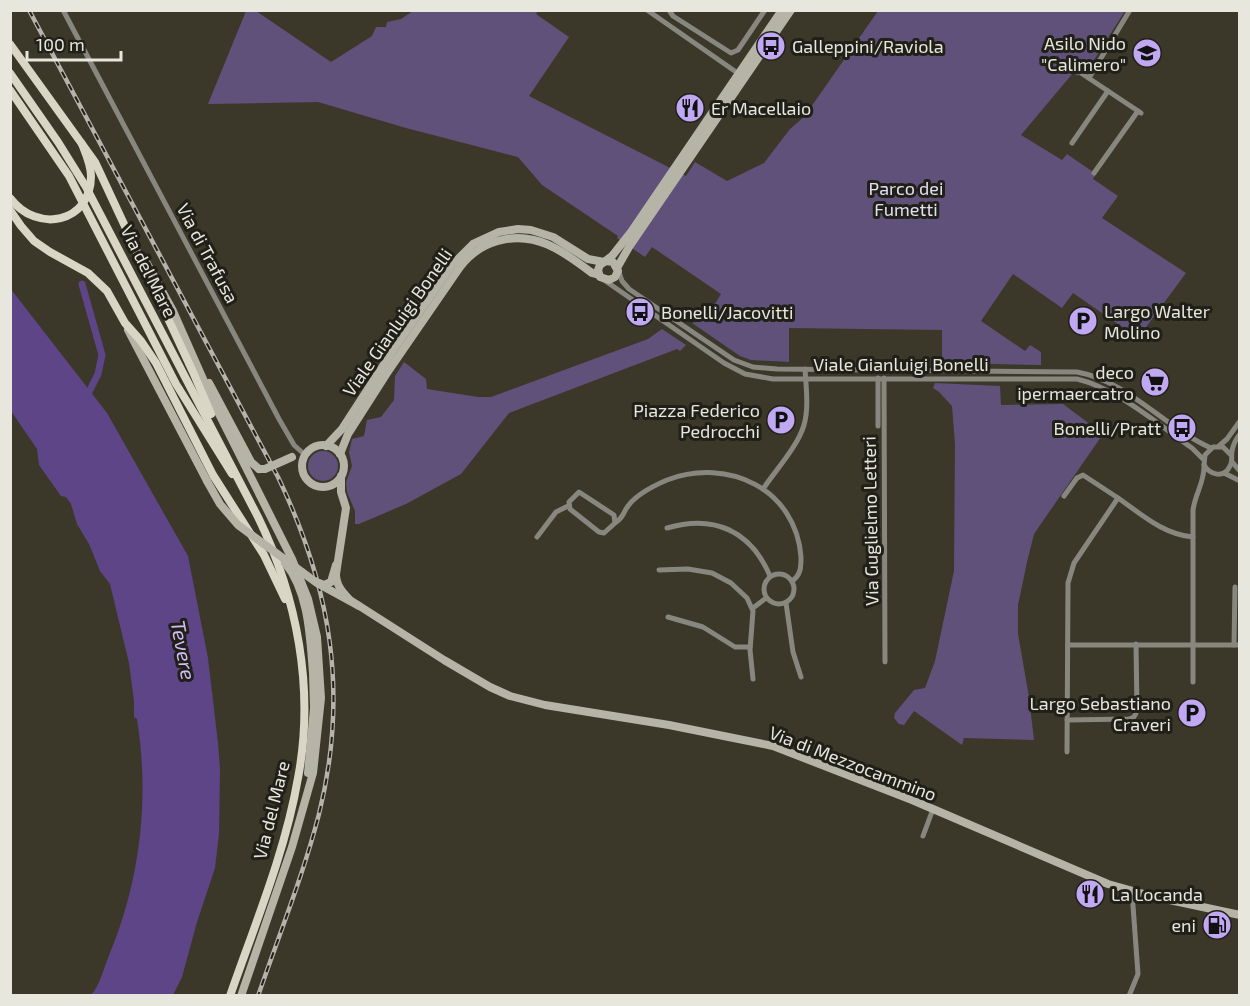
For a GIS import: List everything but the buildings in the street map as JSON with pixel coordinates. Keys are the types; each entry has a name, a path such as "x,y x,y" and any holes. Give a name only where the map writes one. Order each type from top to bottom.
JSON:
{"main road":[{"path":"677,170 782,10"},
{"path":"626,245 598,267 601,277 613,279 617,274 617,267 626,245 791,10"},
{"path":"10,44 95,162 193,372 231,462"},
{"name":"Via del Mare","path":"10,73 86,187 231,462 277,560 287,587 296,628 304,694 302,752 298,782 282,844 230,996"},
{"name":"Via del Mare","path":"10,90 69,176 176,384 244,492"},
{"path":"10,198 24,212 39,219 59,219 76,210 86,198 91,179 90,167 82,144"},
{"path":"10,210 34,241 88,273 110,295 220,504 238,525 271,549 290,569 299,588 307,621 313,673 311,749 302,815"},
{"path":"120,215 173,311 215,406 292,559 311,607 319,653 321,707 315,764 290,854 241,996"},
{"name":"Viale Gianluigi Bonelli","path":"326,446 342,429 452,265 473,244 499,232 531,230 552,237 588,259 605,261"},
{"name":"Viale Gianluigi Bonelli","path":"340,454 346,438 387,373 460,267 475,252 502,240 531,238 555,247 601,277"},
{"path":"605,261 613,262 617,267"},
{"path":"125,323 152,356 218,484 275,574 296,628"},
{"path":"193,355 224,407 251,462 259,469 265,469 292,457 305,456"},
{"path":"326,446 334,448 340,454 344,464 337,482 328,486 314,484 304,475 302,464 305,456 313,448 326,446"},
{"name":"Via di Mezzocammino","path":"341,476 341,492 346,504 336,565 336,579 339,588 359,606 490,687 524,700 554,707 669,725 773,746 933,809 1108,884 1132,892 1239,915"},
{"name":"Via di Mezzocammino","path":"271,549 317,583 359,606"},
{"path":"317,583 324,585 331,582 336,565"}],"street":[{"name":"Via di Trafusa","path":"63,10 287,434 298,451 305,456"},
{"path":"647,10 739,74"},
{"path":"669,10 673,16 731,53 738,50 765,10"},
{"path":"1089,78 1130,10"},
{"path":"1081,73 1139,112 1094,173"},
{"path":"1072,143 1107,91"},
{"name":"Viale Gianluigi Bonelli","path":"617,267 622,281 629,289 734,360 759,368 1081,373 1113,385 1192,439 1210,448"},
{"name":"Viale Gianluigi Bonelli","path":"601,277 733,369 765,378 1080,380 1115,395 1192,448 1204,462"},
{"path":"763,489 801,433 805,421 805,369"},
{"path":"878,426 881,378"},
{"name":"Via Guglielmo Letteri","path":"881,378 885,662"},
{"path":"1219,446 1230,436 1239,421"},
{"path":"1199,488 1229,469 1232,462 1233,445 1239,434"},
{"path":"1193,682 1193,506 1204,476 1206,453 1210,448 1219,446 1226,448 1231,454"},
{"path":"1204,462 1211,473 1222,474 1239,481"},
{"path":"1232,462 1239,471"},
{"path":"568,506 572,512 601,533 607,532 639,496 672,478 694,473 714,472 749,481 763,489 787,513 797,534 801,567 799,575 792,581"},
{"path":"1064,496 1077,478 1083,475 1165,529 1178,535 1193,537"},
{"path":"537,537 554,514 568,506 574,495 581,492 614,515 615,523"},
{"path":"1067,752 1070,573 1118,498"},
{"path":"614,515 625,510"},
{"path":"667,528 698,522 713,524 729,530 751,545 770,576"},
{"path":"659,570 688,569 716,574 738,588 749,600 753,608 750,647 753,679"},
{"path":"770,576 784,574 792,581 794,593 786,603 793,652 801,677"},
{"path":"770,576 764,587 766,598 774,603 786,603"},
{"path":"1068,645 1237,645 1235,587"},
{"path":"753,608 766,598"},
{"path":"668,617 703,627 735,647 750,647"},
{"path":"1067,720 1130,719 1134,717 1137,711 1136,644"},
{"path":"923,836 933,809"},
{"path":"1129,996 1138,974 1132,892"}],"green space":[{"name":"Parco dei Fumetti","path":"246,11 256,11 331,62 372,36 376,27 386,27 387,22 401,19 413,11 538,11 536,14 569,37 529,96 686,176 695,162 727,181 764,163 790,129 804,117 878,11 1125,11 1087,71 1082,69 1078,76 1073,73 1021,135 1062,160 1067,154 1096,174 1093,179 1118,196 1102,218 1186,273 1138,338 1073,293 1062,308 1013,274 981,321 1025,351 1030,345 1041,352 1041,365 942,363 942,330 789,328 789,362 751,360 740,356 692,323 705,320 721,294 652,247 645,257 542,185 518,157 318,102 208,104"},
{"path":"662,329 686,345 680,351 677,349 509,413 461,474 406,504 355,524 355,511 347,492 346,482 352,466 349,452 352,439 364,436 367,420 381,417 394,400 395,376 404,362 426,379 427,389 491,397 648,339"},
{"path":"935,383 1000,386 1001,405 1063,404 1103,434 1034,534 1027,562 1018,605 1018,634 1034,740 964,738 962,745 914,711 904,725 899,724 894,718 895,713 914,690 925,688 935,661 954,571 955,444 952,406 933,388"},
{"path":"323,451 329,452 337,460 337,472 329,480 323,481 317,480 309,472 308,466 309,460 317,452"}],"water":[{"name":"Tevere","path":"10,288 107,413 188,556 208,658 218,743 219,834 215,868 182,977 173,995 91,995 99,982 119,929 135,870 142,810 141,749 137,719 134,717 129,663 110,584 100,571 89,544 77,524 71,504 66,497 61,496 39,465 37,449 11,411"}],"waterway":[{"path":"82,284 102,355 98,374 86,398"}],"railway":[{"path":"29,10 278,477 311,559 322,601 330,642 333,683 333,726 328,769 319,814 306,860 258,996"}],"place":[{"name":"Galleppini/Raviola","path":"771,46"},
{"name":"Asilo Nido \"Calimero\"","path":"1147,53"},
{"name":"Er Macellaio","path":"690,108"},
{"name":"Bonelli/Jacovitti","path":"640,312"},
{"name":"Largo Walter Molino","path":"1083,321"},
{"name":"deco ipermaercatro","path":"1155,382"},
{"name":"Piazza Federico Pedrocchi","path":"781,420"},
{"name":"Bonelli/Pratt","path":"1182,428"},
{"name":"Largo Sebastiano Craveri","path":"1192,713"},
{"name":"La Locanda","path":"1090,894"},
{"name":"eni","path":"1217,925"}]}
